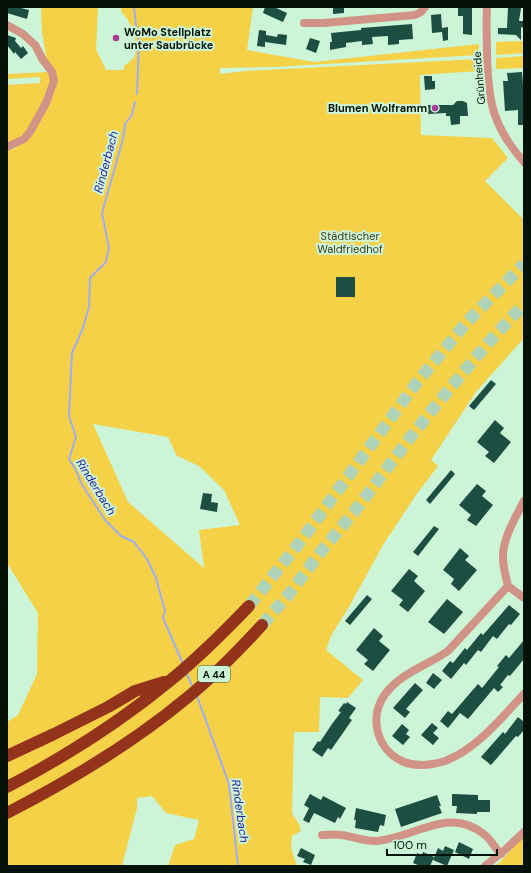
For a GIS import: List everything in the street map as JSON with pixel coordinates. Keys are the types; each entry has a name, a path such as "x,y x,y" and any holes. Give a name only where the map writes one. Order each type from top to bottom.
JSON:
{"highway":[{"name":"A 44","path":"7,787 80,745 117,720 172,679 224,632 249,606"},
{"name":"A 44","path":"7,813 52,789 130,741 188,697 238,651 262,625"},
{"path":"7,756 108,707 135,691 172,679"}],"street":[{"path":"304,23 415,15 421,12 425,7"},
{"name":"Grünheide","path":"487,7 486,22 490,97 496,120 503,135 524,162"},
{"path":"7,25 23,34 35,44 43,60 52,72 53,84 46,103 30,132 24,139 7,148"},
{"path":"524,501 512,526 503,556 508,586 524,598"},
{"path":"508,586 448,651 437,659 403,678 387,692 381,699 376,714 377,731 381,742 389,752 404,762 422,765 444,761 458,755 470,747 483,736 524,694"},
{"path":"322,834 341,835 375,842 388,840 437,824 451,822 466,824 478,830 490,840 501,854"},
{"path":"485,866 501,854 524,832"}],"green space":[{"name":"Städtischer Waldfriedhof","path":"41,7 98,7 96,49 106,70 124,70 124,66 132,60 135,55 135,38 128,20 121,12 121,7 253,7 247,50 314,62 479,44 479,55 274,67 220,68 220,74 246,71 479,59 479,71 420,75 421,135 492,138 508,158 485,181 524,220 524,338 476,392 431,460 438,466 416,495 383,545 331,636 326,650 363,680 348,698 320,697 319,732 294,732 292,813 299,824 301,831 292,836 291,848 297,866 168,866 175,845 194,839 199,820 166,813 152,796 137,798 137,808 122,866 7,866 7,722 18,715 37,674 38,613 7,563 7,150 18,148 7,146 7,85 40,83 40,77 7,79 7,74 49,72 42,33","holes":["93,424 168,437 177,456 199,466 224,490 240,525 199,530 204,568 128,502"]},
{"path":"524,41 524,53 496,55 496,42"},
{"path":"524,56 524,68 496,69 496,58"},
{"path":"524,836 524,866 495,866 498,864"}],"building":[{"path":"7,7 17,7 29,10 27,19 7,13"},
{"path":"265,7 274,7 287,13 283,22 263,13"},
{"path":"333,7 344,7 344,13 333,14"},
{"path":"458,7 472,7 472,35 463,34 463,16 458,16"},
{"path":"508,7 521,8 519,21 524,21 524,28 521,27 521,40 516,35 498,34 498,28 507,28"},
{"path":"441,14 442,28 448,27 448,40 443,41 442,32 432,33 431,15"},
{"path":"412,24 413,39 399,40 399,44 388,45 388,36 372,37 373,44 362,45 362,41 346,43 346,47 330,50 330,42 332,42 331,33 361,30 361,28"},
{"path":"259,30 266,31 266,35 277,37 278,34 287,35 286,45 265,42 265,47 257,46"},
{"path":"7,35 16,38 15,41 21,48 23,46 28,53 21,59 15,52 14,54 7,45"},
{"path":"310,38 320,41 316,53 306,49"},
{"path":"522,72 524,84 524,125 518,125 518,110 505,111 503,81 508,81 507,73"},
{"path":"424,76 432,76 432,81 435,81 435,89 425,90"},
{"path":"457,101 467,103 468,116 460,116 460,124 451,125 450,116 446,116 446,113 428,114 428,105 453,105"},
{"path":"336,277 355,277 355,297 336,297"},
{"path":"491,380 496,384 474,410 469,406"},
{"path":"495,420 504,428 500,433 511,442 494,463 485,456 489,452 477,442"},
{"path":"451,470 455,474 430,504 426,500"},
{"path":"477,484 486,491 482,496 493,505 476,526 467,520 471,515 459,505"},
{"path":"203,493 212,494 211,502 218,503 217,512 200,509"},
{"path":"434,526 439,529 418,556 413,552"},
{"path":"460,548 469,556 465,560 477,570 459,591 451,584 454,579 443,570"},
{"path":"409,569 418,576 414,581 425,591 408,612 399,605 403,600 391,591"},
{"path":"367,595 372,599 350,625 345,621"},
{"path":"447,599 463,612 444,634 428,622"},
{"path":"509,605 520,614 511,625 509,624 497,639 493,636 481,652 478,650 466,665 464,663 451,679 442,671 450,661 453,663 465,648 467,650 481,633 483,635"},
{"path":"374,628 383,636 379,641 390,650 373,671 364,664 368,660 356,650"},
{"path":"524,640 524,659 510,676 508,675 500,685 503,687 498,692 494,688 468,719 460,713 448,728 440,721 448,711 452,714 478,684 482,688 499,667 497,666 506,655 509,658"},
{"path":"433,673 442,680 434,689 426,683"},
{"path":"415,683 423,690 406,709 410,712 405,718 393,708"},
{"path":"347,702 356,708 349,718 352,720 331,750 328,748 322,757 312,750 318,741 320,742 341,712 338,711 344,703 346,704"},
{"path":"518,717 524,722 524,730 518,737 516,736 491,765 481,757 503,732 505,734"},
{"path":"432,723 438,728 433,733 439,738 433,745 421,735"},
{"path":"402,724 409,730 406,734 410,737 403,745 392,736"},
{"path":"310,794 321,800 323,796 346,808 340,819 338,817 335,823 314,813 309,823 303,820 309,808 304,805"},
{"path":"452,794 478,795 478,800 490,800 490,812 477,812 477,814 456,813 457,806 452,806"},
{"path":"437,795 442,813 401,827 395,809"},
{"path":"356,808 386,815 384,826 380,825 378,832 355,828 356,820 354,820"},
{"path":"459,842 473,849 469,859 455,852"},
{"path":"445,846 454,850 447,866 433,860 438,848 443,851"},
{"path":"301,848 315,855 311,865 303,862 305,859 297,856"},
{"path":"423,852 434,857 430,866 420,866 413,863 417,853 422,855"}],"waterway":[{"name":"Rinderbach","path":"134,7 139,40 137,94"},
{"name":"Rinderbach","path":"135,102 132,115 125,124 123,139 102,213 109,248 106,262 90,278 89,307 83,328 72,353 69,416 76,437 69,459 76,470 81,483 105,520 121,536 134,542 147,559 156,578 165,611 163,618 183,664"},
{"name":"Rinderbach","path":"186,672 193,688"},
{"name":"Rinderbach","path":"197,696 229,784 238,866"}],"tunnel":[{"path":"249,606 300,542 418,381 467,322 524,264"},
{"path":"262,625 289,594 319,554 354,512 441,399 488,343 524,304"}],"place":[{"name":"WoMo Stellplatz unter Saubrücke","path":"116,38"},
{"name":"Blumen Wolframm","path":"435,108"}]}
